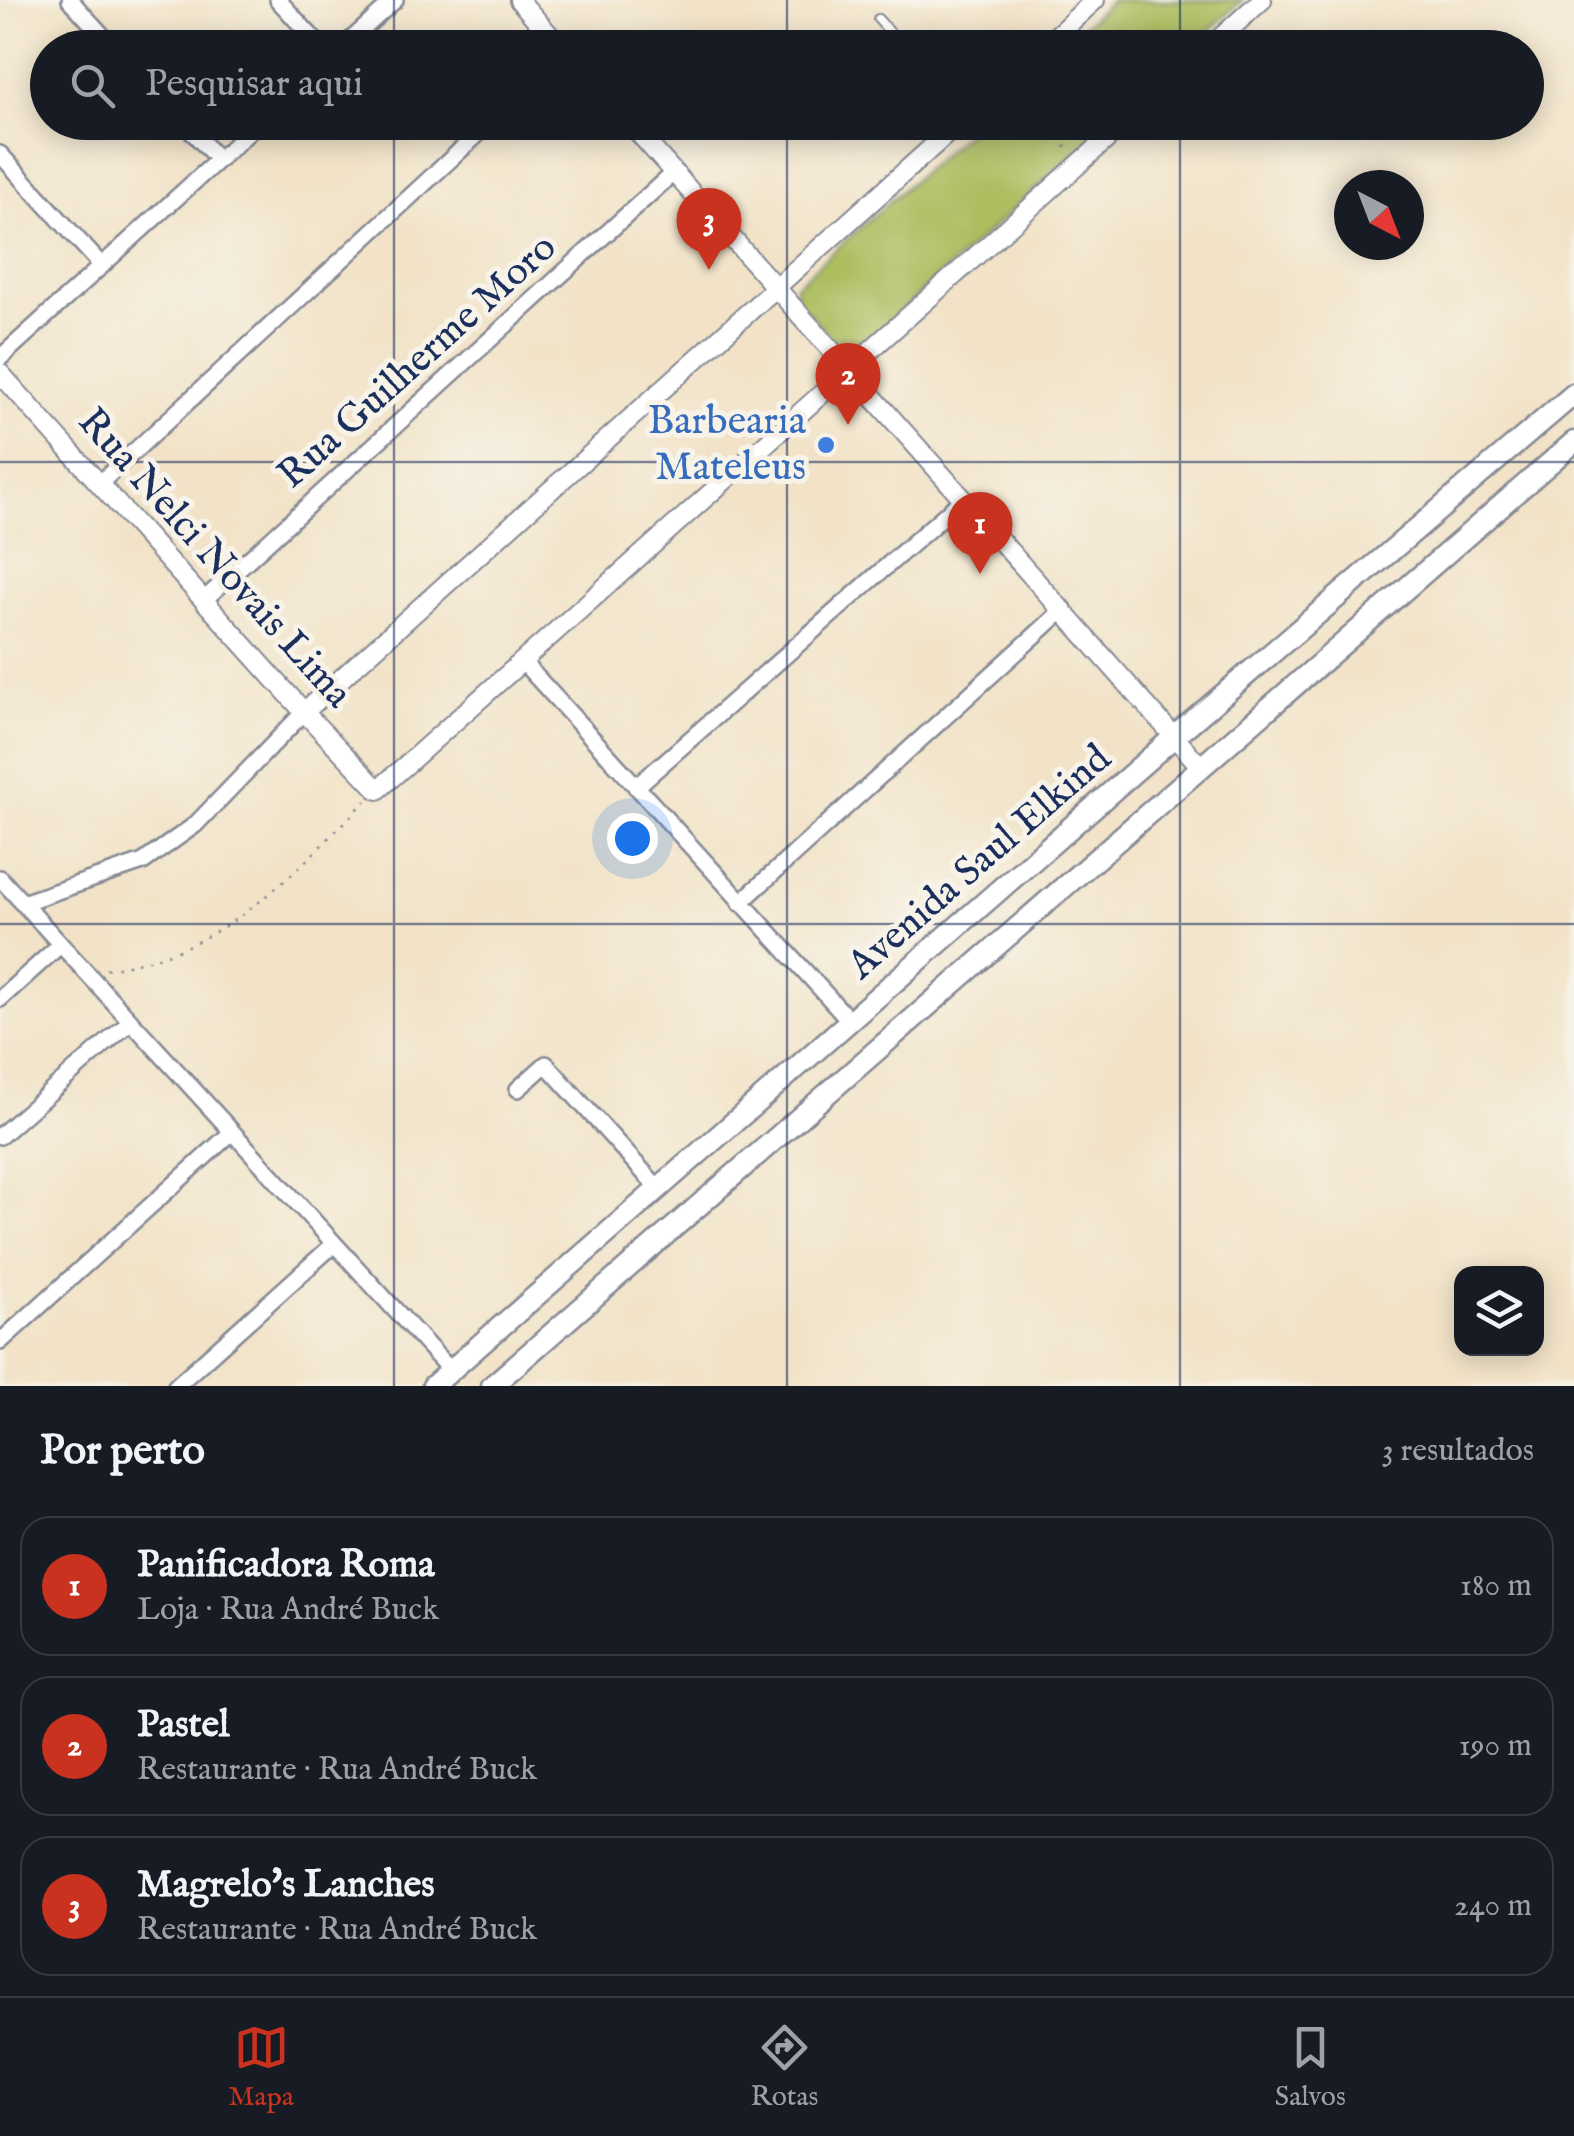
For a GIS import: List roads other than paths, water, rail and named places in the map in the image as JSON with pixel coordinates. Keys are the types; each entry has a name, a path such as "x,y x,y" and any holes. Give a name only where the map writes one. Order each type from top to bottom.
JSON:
{"main road":[{"name":"Avenida Saul Elkind","path":"434,1386 458,1378 658,1187 1574,394"},
{"name":"Avenida Saul Elkind","path":"492,1386 1574,442"}],"street":[{"path":"70,0 98,30"},
{"path":"278,0 306,30"},
{"path":"362,30 395,0"},
{"path":"519,0 545,30"},
{"path":"1063,30 1096,0"},
{"path":"1230,30 1262,0"},
{"path":"200,140 218,160"},
{"path":"0,358 240,140"},
{"path":"100,483 472,140"},
{"path":"645,140 1201,766"},
{"path":"22,903 143,862 195,825 304,712 940,140"},
{"path":"850,1022 522,662 1106,140"},
{"path":"0,154 102,266"},
{"name":"Rua Guilherme Moro","path":"205,599 674,172"},
{"name":"Rua Nelci Novais Lima","path":"0,373 378,790 522,662"},
{"path":"636,787 964,498"},
{"path":"740,903 1064,609"},
{"path":"0,878 458,1378"},
{"path":"0,1000 60,945"},
{"path":"0,1136 130,1022"},
{"path":"518,1088 546,1064 658,1187"},
{"path":"0,1342 230,1133"},
{"path":"176,1386 333,1245"}],"lane":[{"path":"878,19 888,30"}],"place":[{"name":"Magrelo's Lanches","path":"709,270"},
{"name":"Pastel","path":"848,425"},
{"name":"Barbearia Mateleus","path":"826,445"},
{"name":"Panificadora Roma","path":"980,574"}]}
